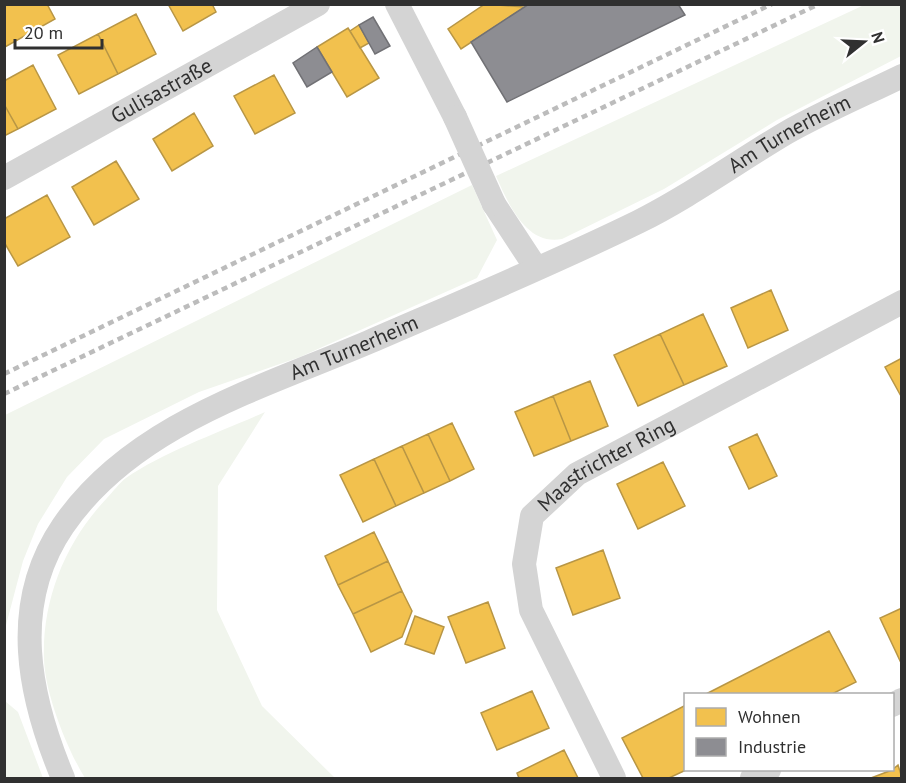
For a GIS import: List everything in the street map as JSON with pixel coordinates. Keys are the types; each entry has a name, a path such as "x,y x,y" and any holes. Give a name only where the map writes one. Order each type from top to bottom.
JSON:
{"street":[{"name":"Gulisastraße","path":"4,178 318,4"},
{"path":"397,4 455,117 494,204 536,268"},
{"name":"Am Turnerheim","path":"63,778 35,695 30,670 28,629 33,595 47,555 60,530 97,483 140,449 207,412 641,221 790,131 902,76"},
{"name":"Maastrichter Ring","path":"614,778 531,610 524,564 532,516 577,474 902,303"},
{"path":"752,778 767,771"}],"shaded area":[{"path":"864,5 901,5 901,56 777,120 664,189 562,239 538,236 528,229 506,198 496,176"},
{"path":"472,185 497,240 477,278 300,357 199,392 104,439 67,477 38,524 23,561 5,629 5,415"},
{"path":"265,412 218,486 217,610 262,706 335,778 85,778 58,721 45,673 44,637 47,615 59,572 92,515 126,478 157,459"},
{"path":"5,701 18,712 43,778 5,778"}],"building: Wohnen":[{"path":"8,4 47,4 55,19 5,47 4,7"},
{"path":"168,4 212,4 216,12 183,31"},
{"path":"485,4 525,7 461,49 448,29"},
{"path":"136,14 156,54 118,74 98,34"},
{"path":"359,25 369,43 360,48 350,31"},
{"path":"348,28 379,78 347,97 317,47"},
{"path":"98,34 118,74 79,94 58,55"},
{"path":"33,65 56,109 18,129 4,104 4,81"},
{"path":"274,75 295,113 255,134 234,96"},
{"path":"4,104 18,129 4,136"},
{"path":"194,113 213,146 172,171 153,139"},
{"path":"116,161 139,199 94,225 72,187"},
{"path":"47,195 70,237 18,266 4,242 4,219"},
{"path":"771,290 788,330 748,348 731,308"},
{"path":"703,314 727,366 684,385 660,334"},
{"path":"660,334 684,385 638,406 614,355"},
{"path":"902,358 902,398 885,367"},
{"path":"590,381 608,426 571,441 553,396"},
{"path":"553,396 571,441 534,456 515,412"},
{"path":"452,423 474,469 450,481 428,434"},
{"path":"428,434 450,481 424,493 402,446"},
{"path":"757,434 777,476 749,489 729,447"},
{"path":"402,446 424,493 396,506 374,459"},
{"path":"374,459 396,506 363,522 340,475"},
{"path":"663,462 685,506 638,529 617,484"},
{"path":"374,532 388,561 338,585 325,556"},
{"path":"603,550 620,598 573,615 556,568"},
{"path":"388,561 402,591 353,614 338,585"},
{"path":"402,591 412,611 402,637 371,652 353,614"},
{"path":"488,602 505,648 466,663 448,617"},
{"path":"902,608 902,665 880,618"},
{"path":"415,616 444,627 434,654 405,644"},
{"path":"829,631 856,682 834,693 708,693"},
{"path":"532,691 549,728 497,750 481,713"},
{"path":"684,706 684,771 669,778 643,778 622,738"},
{"path":"564,750 578,778 519,778 517,773"},
{"path":"898,765 902,778 871,778 894,771"}],"building: Industrie":[{"path":"529,4 678,4 685,15 507,102 471,42"},
{"path":"373,17 390,46 375,54 359,25"},
{"path":"317,47 332,72 307,87 293,63"}],"railway":[{"path":"4,374 772,4"},
{"path":"4,394 819,4"}]}
